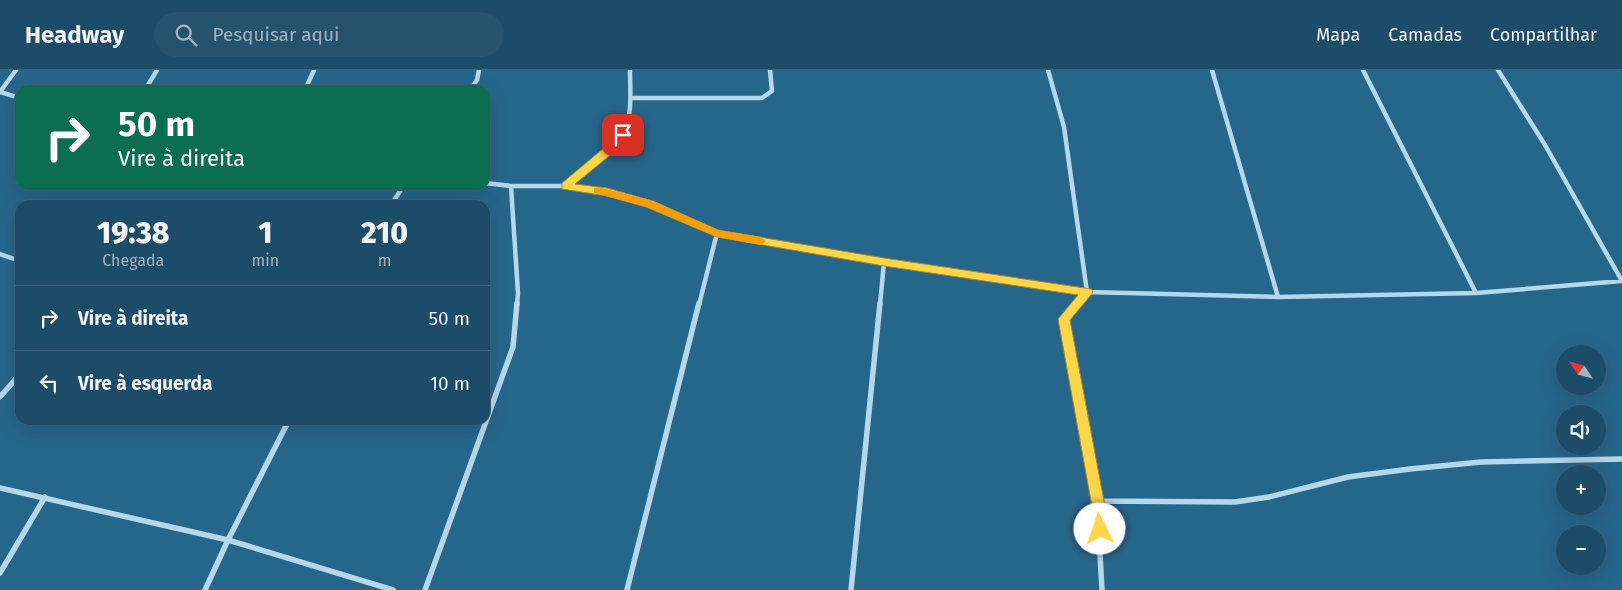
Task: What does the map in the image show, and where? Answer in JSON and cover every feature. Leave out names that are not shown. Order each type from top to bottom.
[{"type":"street","points":[[15,96],[0,92],[16,70]]},
{"type":"street","points":[[148,85],[157,70]]},
{"type":"street","points":[[307,85],[314,70]]},
{"type":"street","points":[[474,85],[477,80],[479,70]]},
{"type":"street","points":[[566,186],[615,145],[623,135],[631,98],[630,70]]},
{"type":"street","points":[[631,98],[762,98],[772,91],[770,70]]},
{"type":"street","points":[[1048,70],[1064,127],[1087,292],[1064,319],[1097,501],[1102,590]]},
{"type":"street","points":[[1212,70],[1278,297]]},
{"type":"street","points":[[1363,70],[1476,293]]},
{"type":"street","points":[[490,184],[511,186],[566,186],[607,192],[649,204],[717,233],[884,262],[1087,292],[1278,297],[1476,293],[1622,281],[1545,145],[1498,70]]},
{"type":"street","points":[[490,411],[513,347],[518,293],[511,186]]},
{"type":"street","points":[[627,590],[717,233]]},
{"type":"street","points":[[0,254],[15,259]]},
{"type":"street","points":[[851,590],[884,262]]},
{"type":"street","points":[[0,397],[15,380]]},
{"type":"street","points":[[205,590],[228,540],[286,425]]},
{"type":"street","points":[[425,590],[485,425]]},
{"type":"street","points":[[1097,501],[1235,502],[1270,498],[1308,486],[1348,477],[1410,469],[1481,462],[1622,458]]},
{"type":"street","points":[[0,488],[228,540],[394,590]]},
{"type":"street","points":[[0,572],[45,497]]},
{"type":"slow traffic","points":[[598,191],[649,204],[717,233],[761,241]]},
{"type":"route","points":[[623,135],[615,145],[566,186],[607,192],[649,204],[717,233],[884,262],[1087,292],[1064,319],[1097,501],[1100,529]]}]
